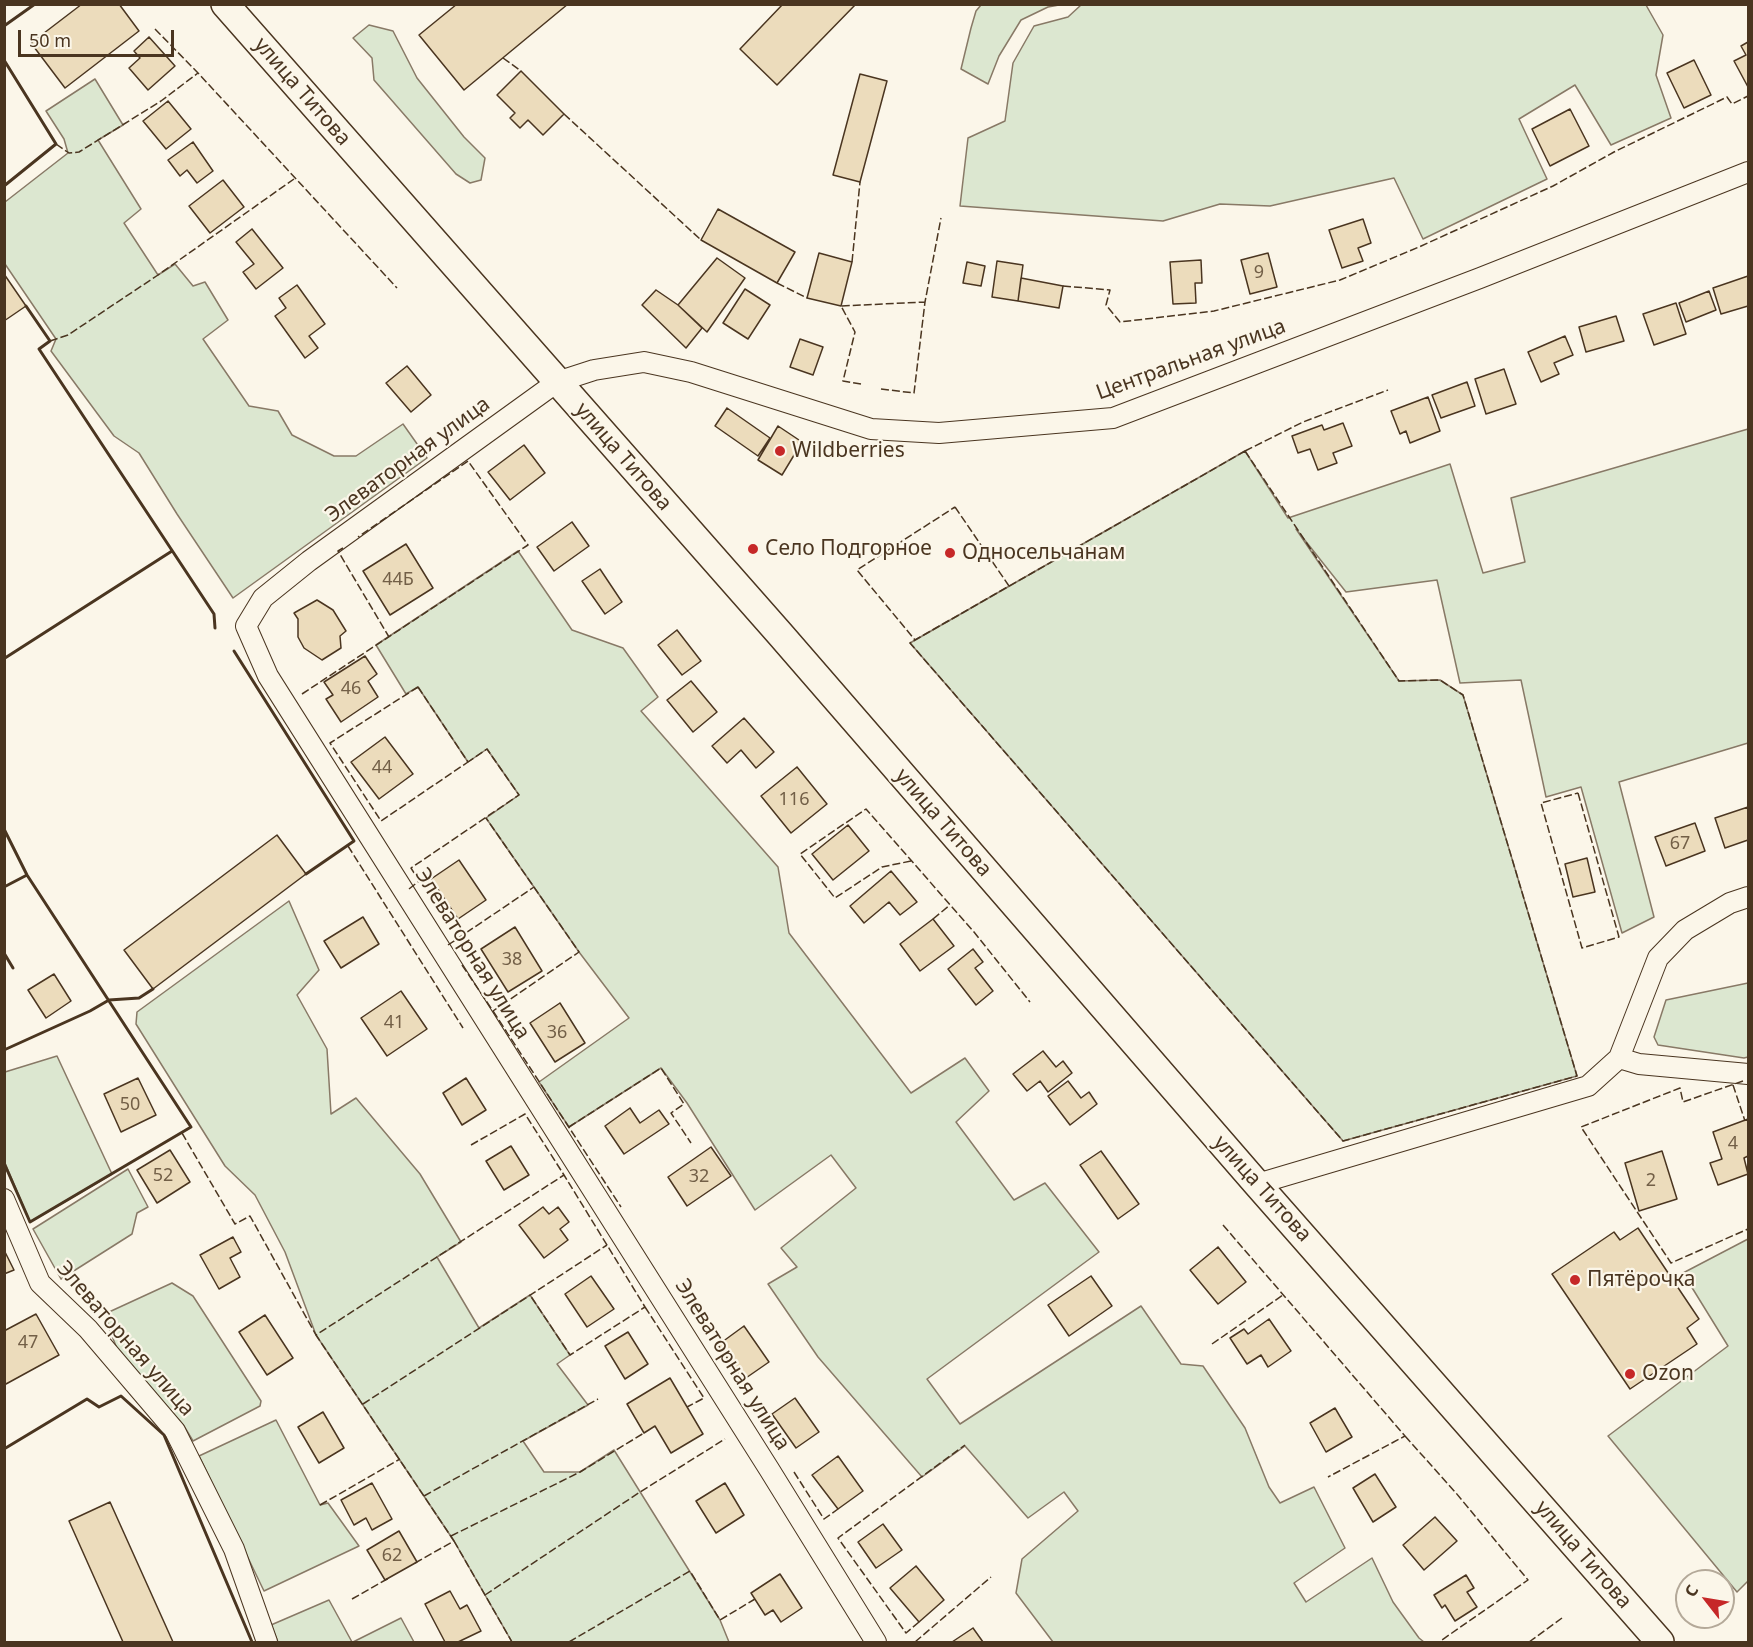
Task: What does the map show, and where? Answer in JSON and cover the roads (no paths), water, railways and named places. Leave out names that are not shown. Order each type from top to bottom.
[{"type":"main road","name":"улица Титова","points":[[225,4],[780,634],[1257,1184],[1660,1642]]},
{"type":"street","name":"Центральная улица","points":[[557,382],[594,370],[644,362],[691,372],[871,429],[939,433],[1113,418],[1480,278],[1749,172]]},
{"type":"street","name":"Элеваторная улица","points":[[557,382],[309,561],[263,598],[246,626],[268,676],[876,1642]]},
{"type":"street","points":[[1257,1184],[1588,1086],[1619,1058],[1658,958],[1685,930],[1730,903],[1749,897]]},
{"type":"street","points":[[1619,1058],[1639,1064],[1749,1074]]},
{"type":"street","name":"Элеваторная улица","points":[[4,1199],[40,1283],[88,1329],[174,1431],[234,1549],[267,1642]]},
{"type":"place","name":"Wildberries","points":[[780,451]]},
{"type":"place","name":"Село Подгорное","points":[[753,549]]},
{"type":"place","name":"Односельчанам","points":[[950,553]]},
{"type":"place","name":"Пятёрочка","points":[[1575,1280]]},
{"type":"place","name":"Ozon","points":[[1630,1374]]}]
